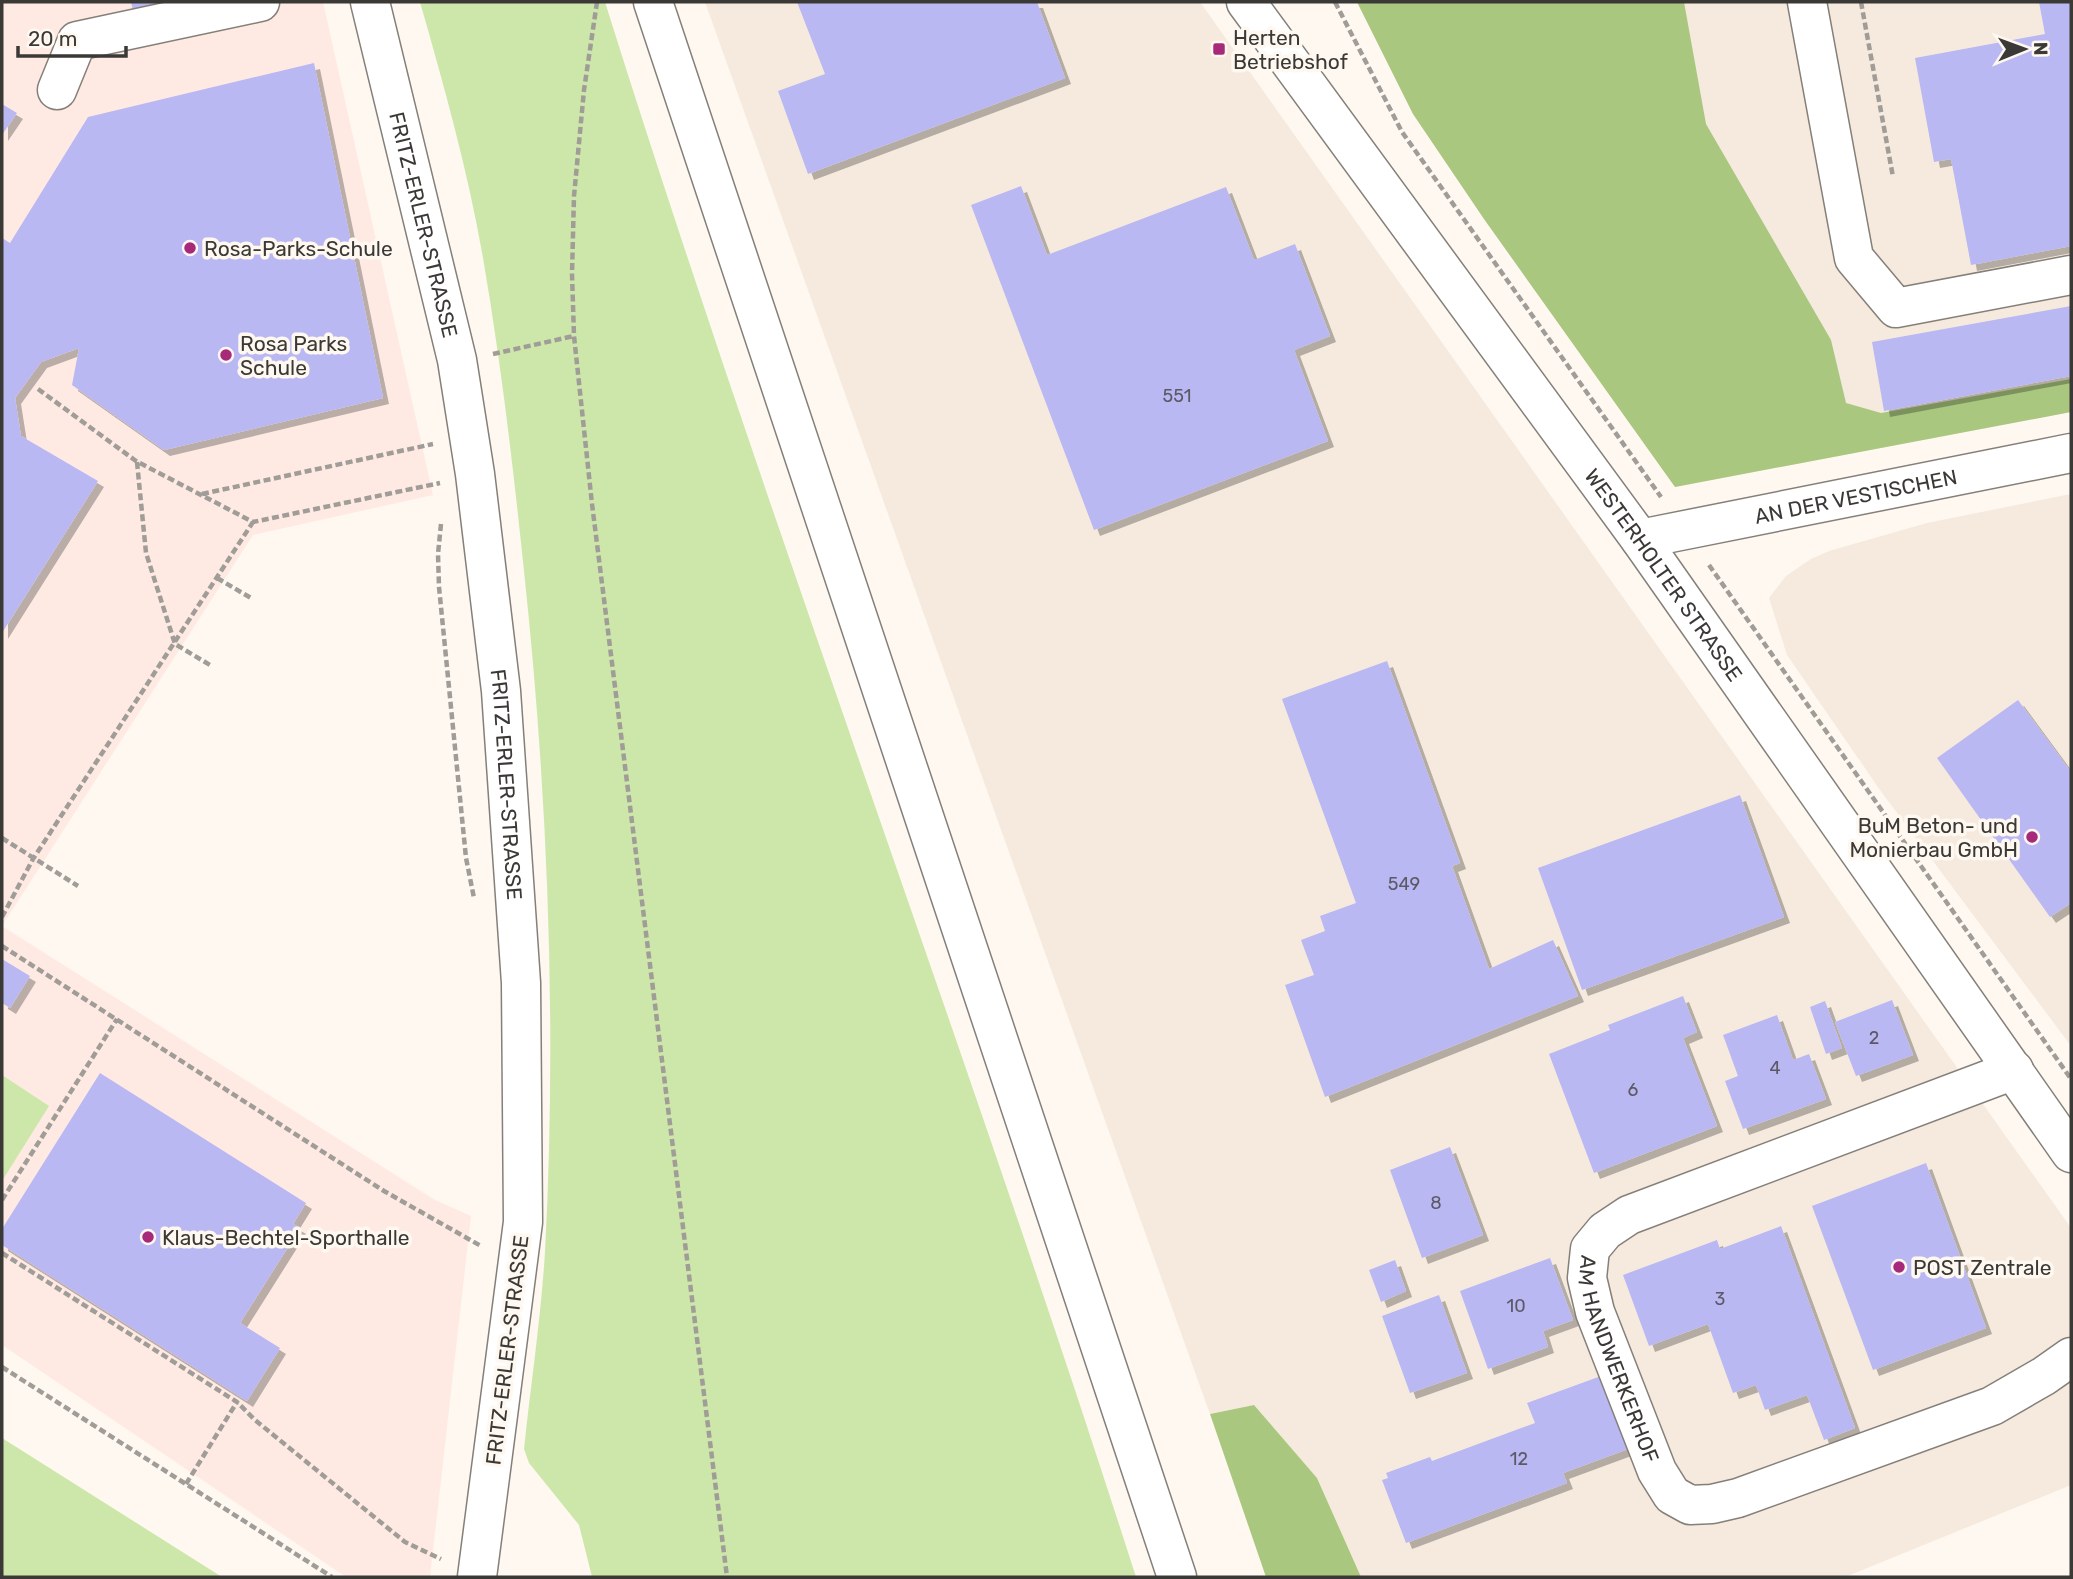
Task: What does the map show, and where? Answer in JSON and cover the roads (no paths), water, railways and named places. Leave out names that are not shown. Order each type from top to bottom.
[{"type":"street","points":[[57,90],[77,41],[260,2]]},
{"type":"street","name":"FRITZ-ERLER-STRASSE","points":[[370,2],[457,360],[473,461],[501,691],[519,956],[523,1222],[477,1577]]},
{"type":"street","points":[[653,2],[1177,1577]]},
{"type":"street","name":"WESTERHOLTER STRASSE","points":[[1246,2],[1640,539],[2071,1153]]},
{"type":"street","points":[[1807,2],[1854,258],[1896,308],[2071,275]]},
{"type":"street","name":"AN DER VESTISCHEN","points":[[1640,539],[2069,461]]},
{"type":"street","name":"AM HANDWERKERHOF","points":[[2014,1070],[1629,1215],[1605,1231],[1590,1249],[1587,1278],[1595,1312],[1657,1471],[1672,1495],[1690,1505],[1712,1504],[1738,1497],[1992,1406],[2045,1376],[2071,1357]]},
{"type":"place","name":"Herten Betriebshof","points":[[1219,49]]},
{"type":"place","name":"Rosa-Parks-Schule","points":[[190,248]]},
{"type":"place","name":"Rosa Parks Schule","points":[[226,355]]},
{"type":"place","name":"BuM Beton- und Monierbau GmbH","points":[[2032,837]]},
{"type":"place","name":"Klaus-Bechtel-Sporthalle","points":[[148,1237]]},
{"type":"place","name":"POST Zentrale","points":[[1899,1267]]}]
